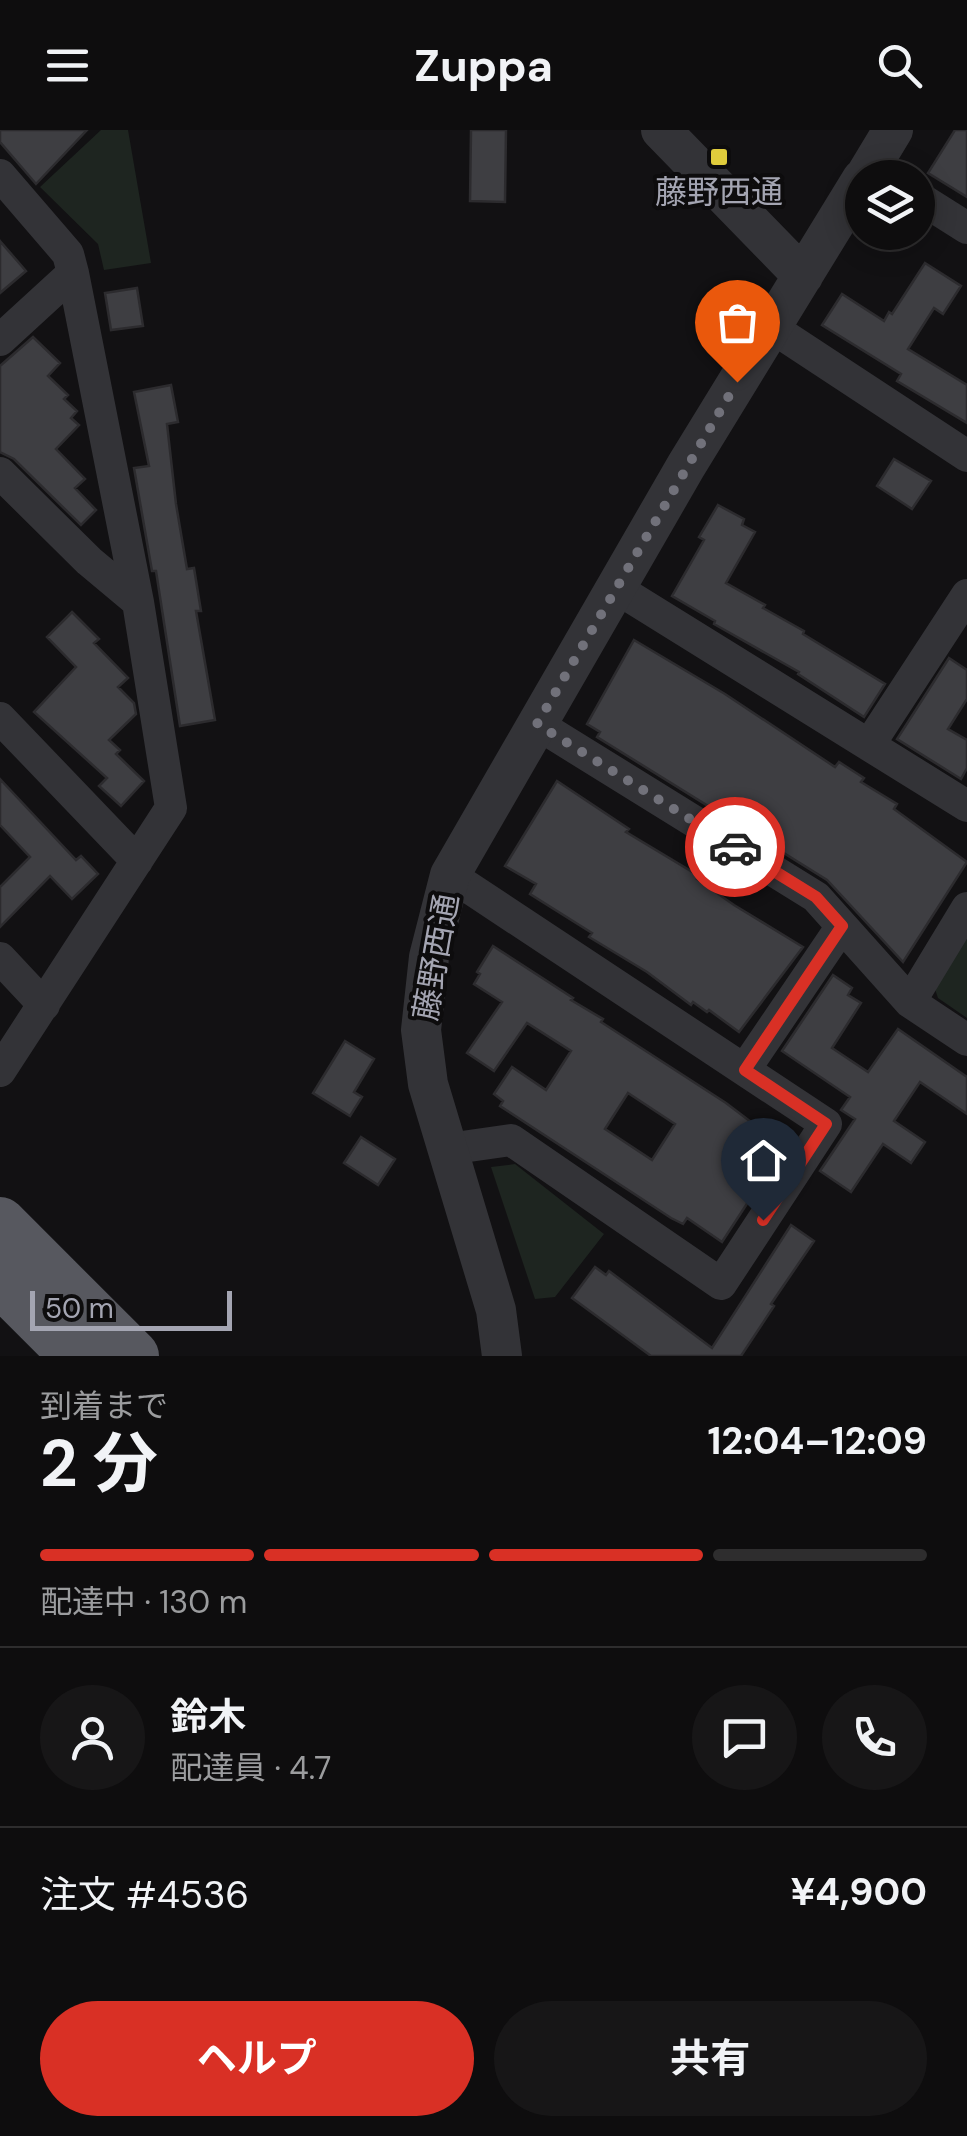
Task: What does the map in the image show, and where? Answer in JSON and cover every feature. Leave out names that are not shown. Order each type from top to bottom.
[{"type":"highway","points":[[0,1223],[133,1356]]},
{"type":"highway","points":[[0,1280],[76,1356]]},
{"type":"street","points":[[660,130],[802,276]]},
{"type":"street","name":"藤野西通","points":[[878,160],[893,130]]},
{"type":"street","points":[[0,175],[68,254],[74,273],[138,602],[171,808],[0,1071]]},
{"type":"street","points":[[935,208],[967,228]]},
{"type":"street","name":"藤野西通","points":[[502,1356],[496,1310],[428,1084],[422,1030],[430,957],[450,875],[771,327],[845,213]]},
{"type":"street","points":[[0,340],[74,273]]},
{"type":"street","points":[[771,327],[967,456]]},
{"type":"street","points":[[0,472],[89,561],[138,602]]},
{"type":"street","points":[[616,588],[967,806]]},
{"type":"street","points":[[869,745],[963,610]]},
{"type":"street","points":[[0,718],[137,860]]},
{"type":"street","points":[[537,724],[816,897],[910,1002],[967,1040]]},
{"type":"street","points":[[448,1149],[511,1140],[721,1284],[826,1124],[450,875]]},
{"type":"street","points":[[910,1002],[967,908]]},
{"type":"street","points":[[745,1070],[842,926]]},
{"type":"street","points":[[0,958],[44,1004]]},
{"type":"shaded area","points":[[101,130],[128,130],[151,263],[104,270],[98,244],[40,187]]},
{"type":"shaded area","points":[[967,935],[967,1018],[938,998],[934,986]]},
{"type":"shaded area","points":[[515,1164],[604,1234],[555,1297],[535,1299],[491,1167]]},
{"type":"building","points":[[0,130],[87,130],[36,184],[0,142]]},
{"type":"building","points":[[471,130],[506,130],[505,202],[470,201]]},
{"type":"building","points":[[955,130],[967,130],[967,197],[935,177],[935,162]]},
{"type":"building","points":[[0,241],[26,271],[0,293]]},
{"type":"building","points":[[925,263],[961,286],[943,314],[934,308],[908,349],[967,385],[967,423],[897,381],[901,374],[822,325],[842,294],[884,321]]},
{"type":"building","points":[[137,288],[143,326],[111,330],[105,293]]},
{"type":"building","points":[[33,337],[60,363],[48,376],[68,395],[64,399],[77,411],[71,418],[79,425],[56,449],[85,479],[75,488],[96,510],[81,525],[14,459],[0,452],[0,366]]},
{"type":"building","points":[[171,385],[178,422],[167,424],[176,504],[187,569],[194,568],[201,611],[196,611],[215,720],[180,726],[156,571],[152,571],[134,468],[149,466],[134,392]]},
{"type":"building","points":[[894,459],[931,481],[912,509],[877,486]]},
{"type":"building","points":[[718,505],[744,519],[742,525],[755,532],[726,583],[885,684],[864,717],[799,672],[672,596],[704,540],[699,537]]},
{"type":"building","points":[[72,612],[99,639],[94,643],[128,678],[118,687],[134,703],[136,714],[109,740],[120,750],[116,754],[144,781],[121,806],[99,786],[107,778],[34,712],[76,667],[47,637]]},
{"type":"building","points":[[634,640],[835,767],[839,762],[864,778],[861,782],[897,804],[894,809],[967,862],[903,962],[827,880],[597,737],[600,732],[587,724]]},
{"type":"building","points":[[949,658],[967,670],[967,699],[948,729],[967,740],[967,768],[961,779],[897,739]]},
{"type":"building","points":[[0,779],[76,860],[81,856],[98,874],[72,899],[50,876],[0,927],[0,887],[30,857],[0,825]]},
{"type":"building","points":[[557,781],[629,829],[626,832],[699,876],[697,879],[734,905],[803,947],[739,1032],[589,937],[592,933],[530,894],[536,884],[505,866]]},
{"type":"building","points":[[493,946],[726,1103],[784,1147],[722,1242],[687,1218],[683,1224],[671,1218],[500,1106],[503,1101],[494,1094],[512,1067],[546,1090],[571,1051],[527,1023],[494,1071],[467,1053],[502,1002],[474,984],[480,974],[477,972]],"holes":[[[628,1093],[675,1124],[652,1160],[605,1129]]]},
{"type":"building","points":[[833,975],[852,988],[848,995],[861,1003],[832,1048],[868,1072],[898,1029],[967,1077],[967,1114],[920,1082],[894,1121],[925,1142],[911,1163],[883,1144],[851,1192],[820,1171],[855,1119],[841,1110],[850,1097],[782,1051]]},
{"type":"building","points":[[345,1041],[374,1059],[354,1092],[362,1097],[350,1116],[313,1093]]},
{"type":"building","points":[[361,1137],[395,1159],[378,1185],[344,1163]]},
{"type":"building","points":[[791,1225],[814,1241],[741,1356],[651,1356],[572,1298],[595,1267],[606,1275],[609,1271],[712,1348]]},
{"type":"way so far","points":[[735,847],[537,724],[737,382]]},
{"type":"place","name":"藤野西通","points":[[719,157]]},
{"type":"route","points":[[735,847],[816,897],[842,926],[745,1070],[826,1124],[763,1220]]}]
